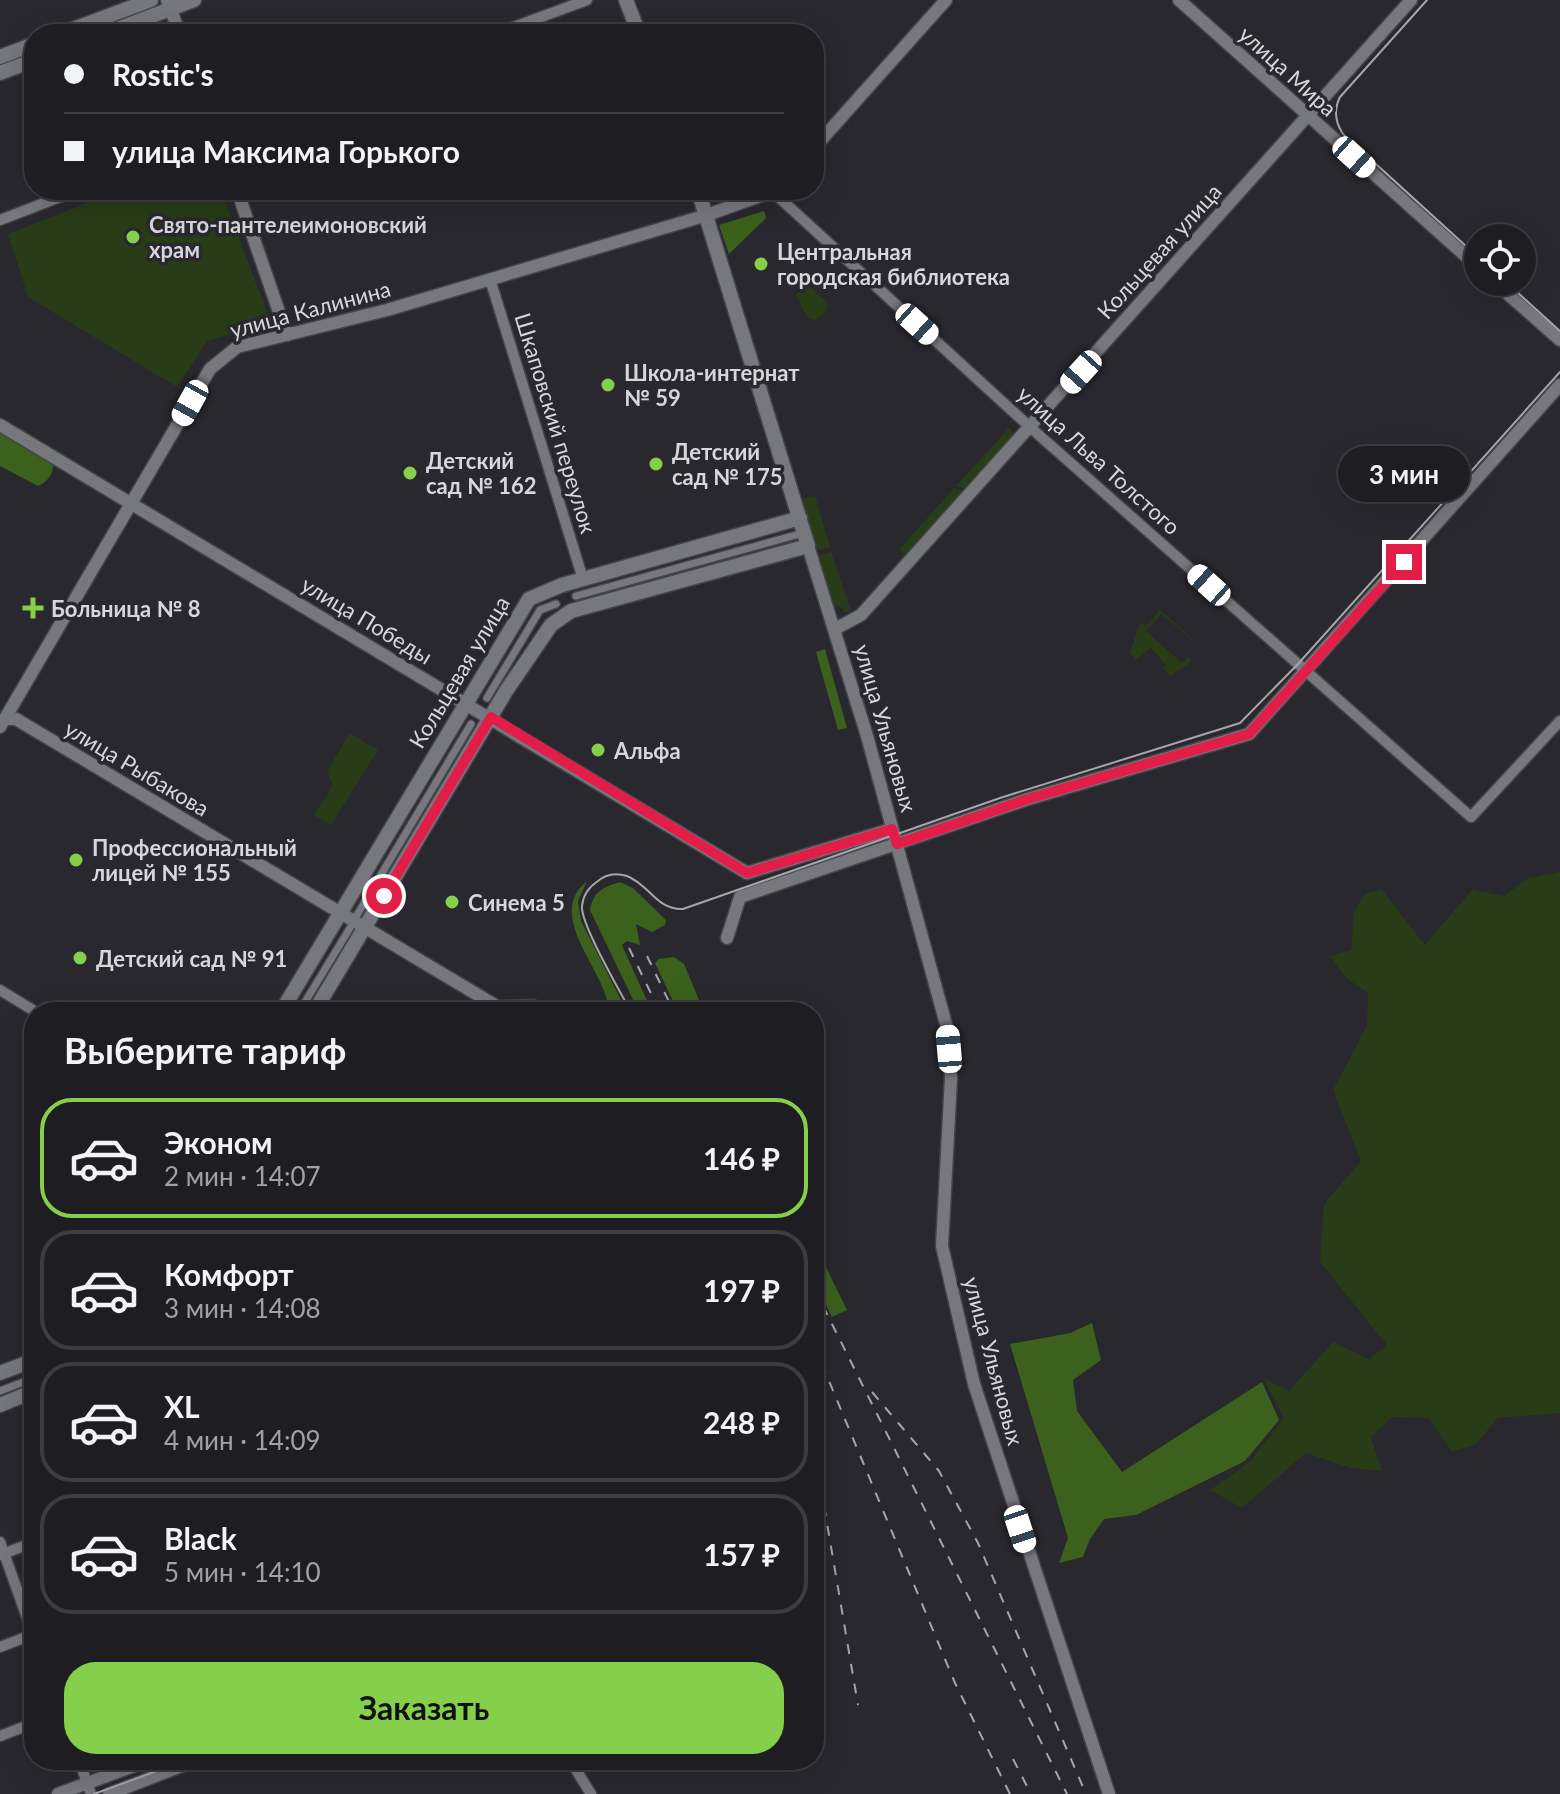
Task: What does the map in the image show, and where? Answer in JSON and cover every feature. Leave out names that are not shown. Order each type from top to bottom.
[{"type":"main road","points":[[87,24],[151,0]]},
{"type":"main road","points":[[126,24],[169,4],[194,0]]},
{"type":"main road","points":[[626,0],[635,24]]},
{"type":"main road","points":[[0,57],[24,48]]},
{"type":"main road","points":[[0,73],[24,64]]},
{"type":"main road","name":"улица Ульяновых","points":[[702,200],[808,546]]},
{"type":"main road","name":"Кольцевая улица","points":[[287,1002],[529,599],[562,585],[800,518]]},
{"type":"main road","points":[[319,1002],[358,923],[551,625],[571,611],[808,546]]},
{"type":"main road","points":[[562,585],[571,611]]},
{"type":"main road","points":[[0,1373],[24,1364]]},
{"type":"main road","points":[[0,1405],[24,1395]]},
{"type":"street","points":[[522,24],[587,0]]},
{"type":"street","points":[[824,137],[946,0]]},
{"type":"street","name":"улица Мира","points":[[1179,0],[1464,254]]},
{"type":"street","name":"Кольцевая улица","points":[[835,629],[861,615],[1411,0]]},
{"type":"street","points":[[169,4],[176,24]]},
{"type":"street","points":[[0,220],[52,200]]},
{"type":"street","points":[[240,200],[287,335]]},
{"type":"street","name":"улица Калинина","points":[[2,720],[134,502],[210,369],[237,347],[490,279],[752,200]]},
{"type":"street","name":"улица Льва Толстого","points":[[785,200],[1031,428],[1471,817],[1560,721]]},
{"type":"street","name":"Шкаповский переулок","points":[[490,279],[583,579]]},
{"type":"street","points":[[1510,296],[1560,340]]},
{"type":"street","points":[[727,938],[740,897],[1028,799],[1249,734],[1560,385]]},
{"type":"street","name":"улица Победы","points":[[0,425],[134,502],[747,873],[892,829]]},
{"type":"street","points":[[576,596],[796,535]]},
{"type":"street","name":"улица Ульяновых","points":[[808,546],[835,629],[947,1028],[951,1078],[942,1246],[974,1384],[1109,1794]]},
{"type":"street","points":[[487,698],[540,610],[556,604]]},
{"type":"street","name":"улица Рыбакова","points":[[2,720],[16,719],[490,1002]]},
{"type":"street","points":[[306,1002],[358,923],[471,724]]},
{"type":"street","points":[[0,990],[24,1005]]},
{"type":"street","points":[[0,1391],[24,1382]]},
{"type":"street","points":[[24,1544],[1,1550],[24,1609]]},
{"type":"street","points":[[0,1647],[24,1639]]},
{"type":"street","points":[[0,1736],[24,1727]]},
{"type":"street","points":[[82,1770],[89,1789]]},
{"type":"street","points":[[58,1794],[89,1789],[129,1770]]},
{"type":"street","points":[[109,1794],[171,1770]]},
{"type":"street","points":[[576,1770],[591,1794]]},
{"type":"green space","points":[[95,200],[225,200],[271,323],[207,341],[177,387],[28,297],[8,234]]},
{"type":"green space","points":[[764,211],[766,218],[729,254],[719,225]]},
{"type":"green space","points":[[807,284],[828,303],[826,312],[815,320],[807,317],[796,295]]},
{"type":"green space","points":[[0,428],[53,461],[52,473],[45,482],[38,486],[0,466]]},
{"type":"green space","points":[[1009,428],[1015,434],[965,489],[956,486]]},
{"type":"green space","points":[[954,488],[964,491],[907,556],[899,550]]},
{"type":"green space","points":[[815,496],[830,547],[816,551],[800,500]]},
{"type":"green space","points":[[831,552],[851,610],[846,612],[833,603],[818,556]]},
{"type":"green space","points":[[1158,608],[1205,650],[1161,614],[1146,631],[1182,663],[1188,657],[1192,661],[1206,652],[1170,676],[1163,668],[1166,665],[1151,648],[1136,660],[1130,653],[1140,622],[1146,626],[1158,613]]},
{"type":"green space","points":[[825,649],[847,728],[838,730],[816,652]]},
{"type":"green space","points":[[350,733],[378,750],[331,825],[314,815],[333,785],[327,771]]},
{"type":"green space","points":[[1560,872],[1560,1413],[1498,1418],[1475,1445],[1451,1451],[1429,1418],[1392,1417],[1371,1437],[1382,1471],[1351,1468],[1306,1453],[1242,1508],[1210,1490],[1250,1462],[1284,1418],[1263,1378],[1289,1391],[1333,1342],[1369,1359],[1387,1345],[1320,1262],[1324,1204],[1361,1161],[1333,1090],[1367,1026],[1368,993],[1346,978],[1330,956],[1351,950],[1354,912],[1366,893],[1382,890],[1425,945],[1472,890],[1504,896],[1528,878]]},
{"type":"green space","points":[[587,881],[578,901],[581,921],[622,1002],[607,1002],[581,945],[572,911],[575,895]]},
{"type":"green space","points":[[620,882],[633,888],[666,920],[665,925],[652,932],[636,924],[640,945],[627,941],[622,945],[648,1002],[634,1002],[590,910],[600,891]]},
{"type":"green space","points":[[674,957],[684,964],[700,1002],[673,1002],[655,963],[659,959]]},
{"type":"green space","points":[[824,1263],[847,1310],[832,1317],[824,1301]]},
{"type":"green space","points":[[1092,1323],[1101,1360],[1073,1380],[1077,1411],[1122,1472],[1262,1382],[1279,1420],[1245,1461],[1136,1515],[1104,1519],[1090,1539],[1083,1557],[1059,1563],[1068,1538],[1010,1344],[1070,1333]]},
{"type":"tram line","points":[[1427,0],[1340,97],[1336,116],[1343,134],[1464,244]]},
{"type":"tram line","points":[[1521,296],[1560,331]]},
{"type":"tram line","points":[[626,1002],[583,915],[585,895],[601,879],[612,875],[627,876],[666,906],[683,909],[1000,798],[1240,723],[1298,664],[1560,372]]},
{"type":"tram line","points":[[94,1794],[160,1770]]},
{"type":"railway","points":[[629,948],[655,1002]]},
{"type":"railway","points":[[647,956],[669,1002]]},
{"type":"railway","points":[[824,1308],[1067,1794]]},
{"type":"railway","points":[[824,1369],[955,1683],[1010,1794]]},
{"type":"railway","points":[[872,1392],[939,1471],[978,1543],[1086,1794]]},
{"type":"railway","points":[[824,1506],[858,1705]]},
{"type":"railway","points":[[1013,1759],[1031,1794]]},
{"type":"place","name":"Свято-пантелеимоновский храм","points":[[133,237]]},
{"type":"place","name":"Центральная городская библиотека","points":[[761,264]]},
{"type":"place","name":"Школа-интернат № 59","points":[[608,385]]},
{"type":"place","name":"Детский сад № 175","points":[[656,464]]},
{"type":"place","name":"Детский сад № 162","points":[[410,473]]},
{"type":"place","name":"Больница № 8","points":[[33,608]]},
{"type":"place","name":"Альфа","points":[[598,750]]},
{"type":"place","name":"Профессиональный лицей № 155","points":[[76,860]]},
{"type":"place","name":"Синема 5","points":[[452,902]]},
{"type":"place","name":"Детский сад № 91","points":[[80,958]]},
{"type":"route","points":[[384,896],[491,717],[747,873],[892,829],[897,844],[1028,799],[1249,734],[1404,562]]}]
